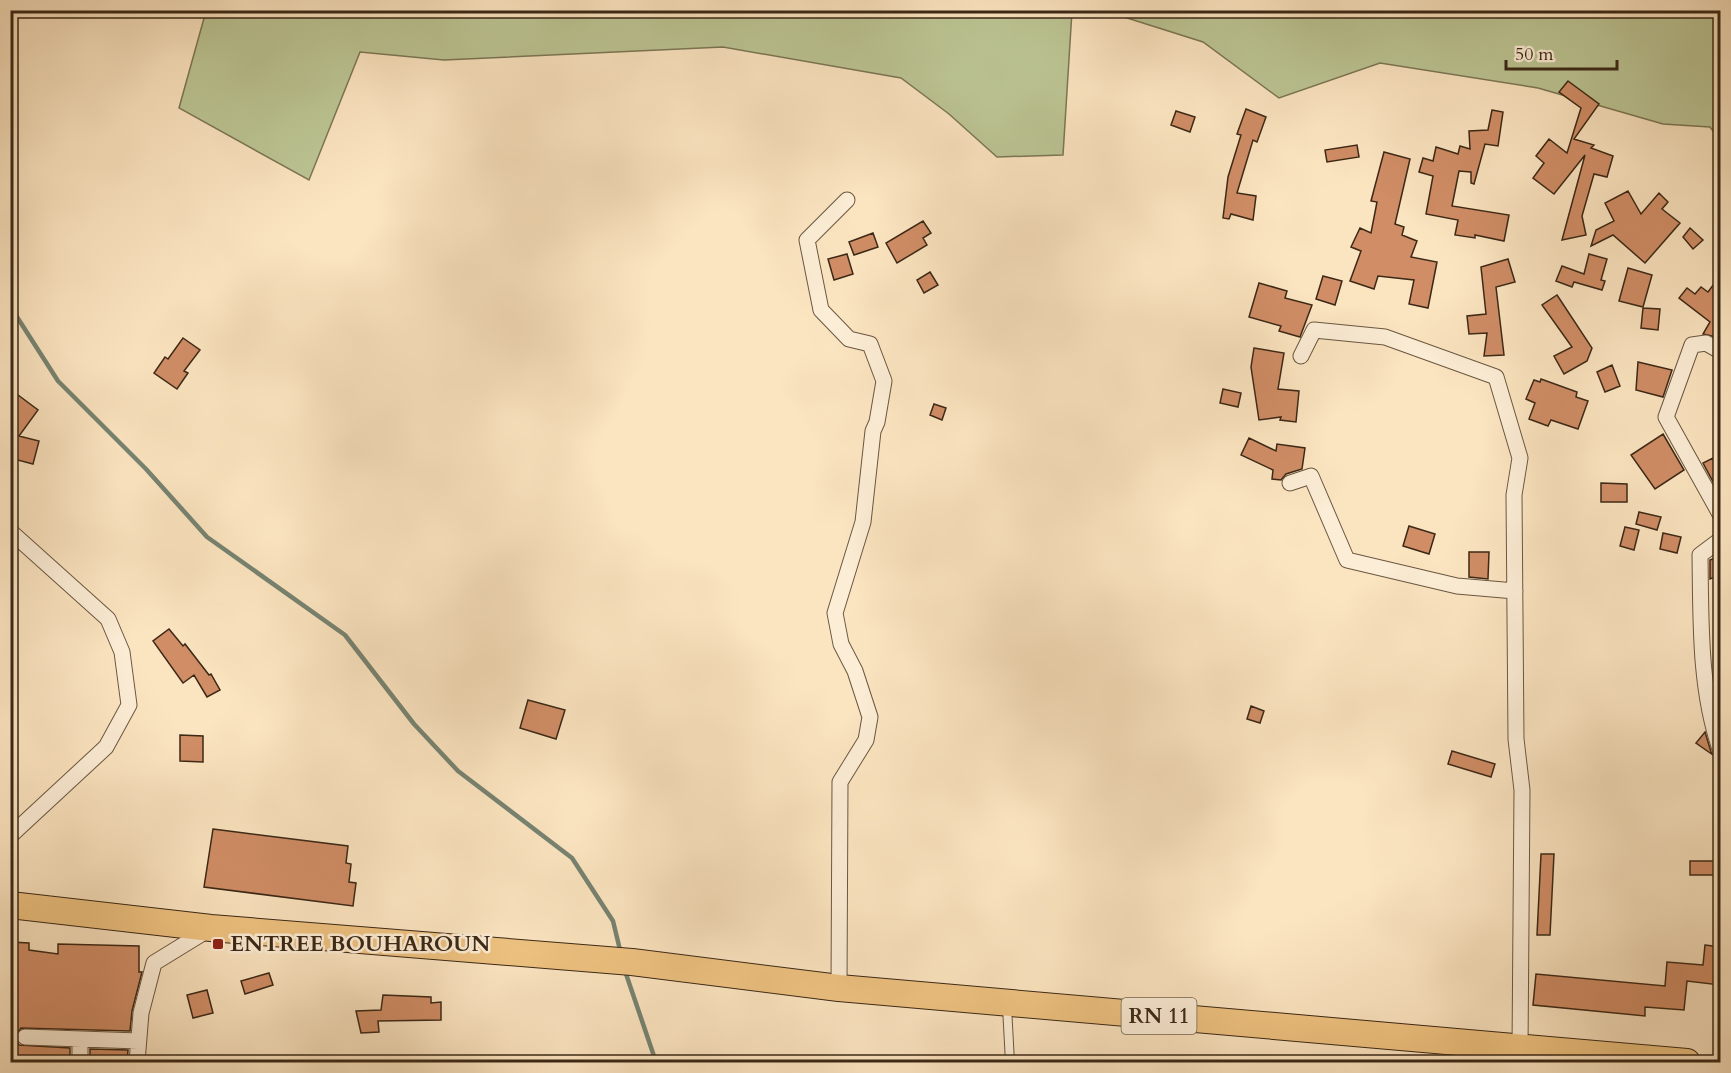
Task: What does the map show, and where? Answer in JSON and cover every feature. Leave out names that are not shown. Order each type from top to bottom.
[{"type":"main road","name":"RN 11","points":[[10,905],[211,928],[632,962],[839,988],[1687,1062]]},
{"type":"street","points":[[839,988],[840,782],[866,740],[870,717],[855,671],[841,644],[835,614],[862,522],[873,431],[885,381],[870,344],[849,339],[821,310],[807,240],[847,201]]},
{"type":"street","points":[[1300,356],[1314,330],[1385,337],[1496,377],[1520,458],[1514,495],[1516,739],[1522,790],[1520,1049]]},
{"type":"street","points":[[1720,351],[1707,343],[1692,345],[1666,417],[1720,514]]},
{"type":"street","points":[[1290,483],[1311,476],[1347,560],[1456,586],[1515,591]]},
{"type":"street","points":[[10,531],[108,619],[122,652],[129,705],[106,747],[10,836]]},
{"type":"street","points":[[1720,540],[1700,555],[1701,619],[1709,718],[1720,749]]},
{"type":"street","points":[[137,1062],[141,1013],[154,963],[211,928]]},
{"type":"street","points":[[26,1037],[138,1041]]},
{"type":"street","points":[[80,1039],[80,1062]]},
{"type":"lane","points":[[1007,1003],[1010,1062]]},
{"type":"green space","points":[[206,11],[1072,11],[1063,155],[997,157],[949,114],[901,78],[723,47],[444,60],[360,52],[309,180],[179,108]]},
{"type":"green space","points":[[1105,11],[1720,11],[1720,140],[1710,127],[1663,124],[1538,88],[1380,63],[1279,98],[1203,42]]},
{"type":"building","points":[[1568,81],[1599,104],[1574,139],[1594,145],[1591,148],[1613,156],[1607,177],[1594,174],[1582,216],[1586,235],[1562,240],[1585,155],[1554,194],[1533,178],[1544,163],[1536,156],[1549,139],[1567,153],[1581,108],[1559,92]]},
{"type":"building","points":[[1246,109],[1266,117],[1257,142],[1253,140],[1237,193],[1256,196],[1253,220],[1231,214],[1229,219],[1223,218],[1228,177],[1241,135],[1237,134]]},
{"type":"building","points":[[1492,110],[1503,112],[1498,146],[1485,144],[1474,184],[1471,183],[1471,172],[1459,171],[1452,206],[1509,215],[1504,241],[1475,235],[1475,238],[1455,235],[1458,220],[1426,214],[1433,176],[1419,172],[1423,158],[1433,161],[1436,147],[1458,154],[1460,146],[1470,149],[1469,131],[1488,130]]},
{"type":"building","points":[[1176,111],[1195,117],[1190,132],[1171,125]]},
{"type":"building","points":[[1357,145],[1359,157],[1327,162],[1325,150]]},
{"type":"building","points":[[1384,152],[1410,159],[1395,224],[1404,227],[1402,235],[1417,241],[1411,257],[1437,262],[1428,308],[1409,304],[1414,280],[1378,276],[1374,289],[1350,281],[1361,251],[1351,247],[1360,228],[1371,233],[1377,202],[1371,201]]},
{"type":"building","points":[[1628,191],[1641,214],[1659,193],[1668,202],[1662,209],[1680,223],[1645,263],[1613,235],[1591,246],[1596,230],[1614,221],[1605,203]]},
{"type":"building","points":[[923,221],[931,233],[923,238],[927,245],[897,263],[886,243]]},
{"type":"building","points":[[1690,228],[1703,240],[1693,249],[1683,237]]},
{"type":"building","points":[[873,233],[878,247],[854,255],[849,242]]},
{"type":"building","points":[[847,254],[853,274],[834,280],[828,259]]},
{"type":"building","points":[[1589,254],[1607,259],[1601,280],[1605,281],[1602,290],[1574,282],[1572,287],[1556,281],[1562,266],[1584,274]]},
{"type":"building","points":[[1508,259],[1515,282],[1496,287],[1504,355],[1484,356],[1487,333],[1469,334],[1467,316],[1486,314],[1481,267]]},
{"type":"building","points":[[1628,268],[1652,275],[1643,307],[1619,301]]},
{"type":"building","points":[[930,272],[938,285],[924,293],[917,280]]},
{"type":"building","points":[[1323,276],[1342,281],[1335,305],[1316,299]]},
{"type":"building","points":[[1720,276],[1720,330],[1716,337],[1703,334],[1710,322],[1679,298],[1687,288],[1695,294],[1701,287],[1708,292]]},
{"type":"building","points":[[1259,283],[1287,291],[1285,298],[1312,305],[1300,337],[1279,331],[1281,326],[1249,317]]},
{"type":"building","points":[[1557,295],[1592,348],[1587,361],[1564,374],[1554,356],[1572,347],[1542,305]]},
{"type":"building","points":[[1643,308],[1660,309],[1658,330],[1641,328]]},
{"type":"building","points":[[183,338],[200,350],[184,371],[188,373],[177,389],[154,373],[165,357],[168,359]]},
{"type":"building","points":[[1254,348],[1284,353],[1278,389],[1299,391],[1296,422],[1280,420],[1281,417],[1259,420],[1251,367]]},
{"type":"building","points":[[1638,362],[1672,370],[1663,397],[1636,390]]},
{"type":"building","points":[[1612,365],[1620,386],[1605,392],[1597,372]]},
{"type":"building","points":[[1541,379],[1577,392],[1576,397],[1588,401],[1578,429],[1551,420],[1548,426],[1529,419],[1535,403],[1526,399],[1534,380],[1540,382]]},
{"type":"building","points":[[10,389],[38,410],[19,436],[39,441],[33,464],[10,458],[10,441],[16,421],[10,417]]},
{"type":"building","points":[[1223,389],[1241,393],[1238,407],[1220,403]]},
{"type":"building","points":[[934,404],[946,408],[942,420],[930,415]]},
{"type":"building","points":[[1663,434],[1684,470],[1655,489],[1631,455]]},
{"type":"building","points":[[1249,438],[1276,451],[1277,444],[1305,448],[1302,469],[1286,474],[1281,480],[1272,479],[1273,470],[1241,455]]},
{"type":"building","points":[[1713,458],[1720,473],[1720,488],[1717,489],[1703,463]]},
{"type":"building","points":[[1601,483],[1627,484],[1627,502],[1601,502]]},
{"type":"building","points":[[1639,512],[1661,517],[1657,530],[1636,524]]},
{"type":"building","points":[[1409,526],[1435,534],[1429,554],[1403,546]]},
{"type":"building","points":[[1625,527],[1639,530],[1634,550],[1620,546]]},
{"type":"building","points":[[1663,533],[1681,537],[1677,553],[1660,549]]},
{"type":"building","points":[[1469,552],[1489,552],[1488,579],[1469,577]]},
{"type":"building","points":[[1720,556],[1720,575],[1710,579],[1710,560]]},
{"type":"building","points":[[169,629],[183,646],[185,644],[209,675],[211,674],[220,690],[207,697],[194,675],[183,683],[153,641]]},
{"type":"building","points":[[528,700],[565,710],[556,739],[520,728]]},
{"type":"building","points":[[1251,706],[1264,711],[1260,723],[1247,719]]},
{"type":"building","points":[[1705,732],[1711,752],[1713,755],[1696,743]]},
{"type":"building","points":[[180,735],[203,736],[203,762],[180,761]]},
{"type":"building","points":[[1452,751],[1495,764],[1491,777],[1448,764]]},
{"type":"building","points":[[213,829],[348,846],[346,863],[351,864],[349,882],[356,883],[353,906],[204,887]]},
{"type":"building","points":[[1541,854],[1554,854],[1550,935],[1537,935]]},
{"type":"building","points":[[1690,861],[1720,861],[1720,875],[1690,875]]},
{"type":"building","points":[[10,942],[29,943],[29,950],[58,954],[58,944],[139,946],[139,972],[142,972],[132,1011],[130,1031],[21,1028],[15,1036],[19,1045],[70,1048],[70,1062],[10,1061]]},
{"type":"building","points":[[1705,945],[1720,947],[1720,985],[1687,981],[1684,1010],[1645,1007],[1645,1016],[1533,1005],[1536,974],[1665,986],[1667,962],[1703,965]]},
{"type":"building","points":[[269,973],[273,985],[245,994],[241,981]]},
{"type":"building","points":[[207,990],[213,1013],[193,1018],[187,995]]},
{"type":"building","points":[[383,995],[431,997],[431,1003],[441,1002],[441,1020],[378,1021],[379,1032],[361,1033],[356,1011],[381,1010]]},
{"type":"building","points":[[90,1049],[128,1050],[127,1062],[90,1062]]},
{"type":"waterway","points":[[10,306],[58,381],[146,469],[207,537],[345,635],[414,724],[458,771],[572,858],[613,921],[621,954]]},
{"type":"waterway","points":[[624,968],[656,1062]]},
{"type":"place","name":"ENTREE BOUHAROUN","points":[[218,944]]}]
